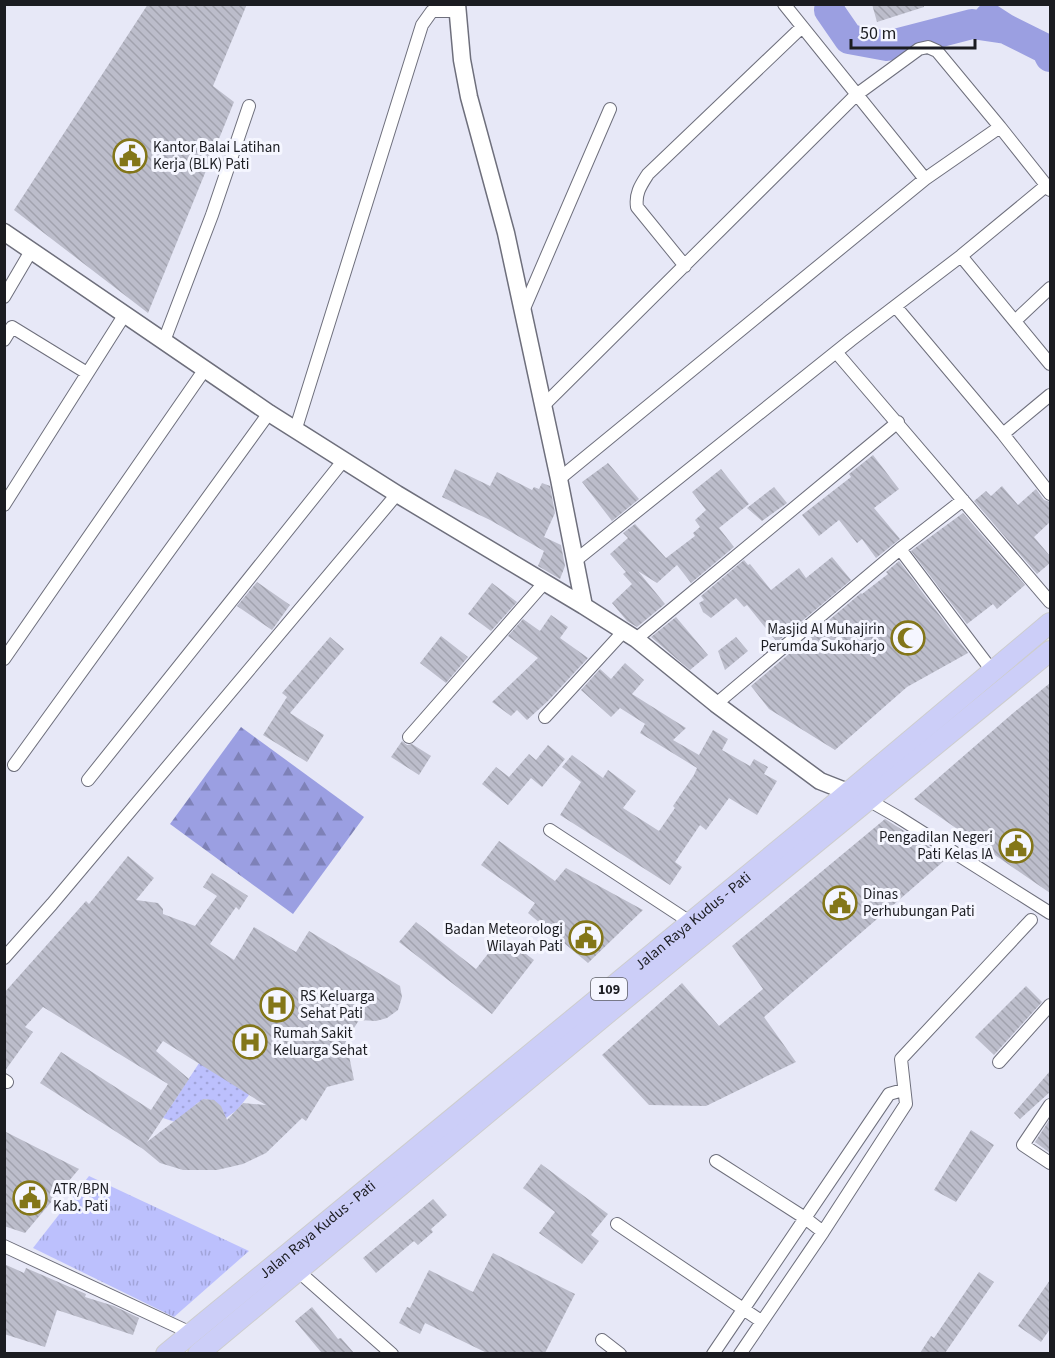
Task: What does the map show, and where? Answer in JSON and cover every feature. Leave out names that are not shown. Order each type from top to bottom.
[{"type":"main road","name":"Jalan Raya Kudus - Pati","points":[[166,1353],[1050,623]]},
{"type":"main road","name":"Jalan Raya Kudus - Pati","points":[[198,1353],[604,1016],[870,801],[1050,651]]},
{"type":"street","points":[[784,4],[925,179]]},
{"type":"street","points":[[296,428],[422,25],[432,11],[457,8],[462,60],[469,97],[506,233],[584,606]]},
{"type":"street","points":[[685,266],[637,207],[636,198],[639,189],[648,174],[802,27]]},
{"type":"street","points":[[543,406],[856,95],[919,49],[928,47],[937,51],[1049,188],[836,352],[576,560]]},
{"type":"street","points":[[164,341],[212,215],[249,106]]},
{"type":"street","points":[[523,311],[610,109]]},
{"type":"street","points":[[559,479],[925,179],[1000,128]]},
{"type":"street","points":[[4,232],[343,461],[630,635],[716,704],[820,781],[870,801],[898,816],[1050,913]]},
{"type":"street","points":[[4,297],[31,250]]},
{"type":"street","points":[[961,256],[1050,364]]},
{"type":"street","points":[[1015,321],[1050,288]]},
{"type":"street","points":[[896,307],[1003,434],[1050,494]]},
{"type":"street","points":[[4,505],[124,314]]},
{"type":"street","points":[[4,340],[12,327],[87,373]]},
{"type":"street","points":[[836,352],[1050,602]]},
{"type":"street","points":[[4,659],[205,369]]},
{"type":"street","points":[[1003,434],[1050,395]]},
{"type":"street","points":[[14,765],[269,413]]},
{"type":"street","points":[[545,717],[630,635],[898,422]]},
{"type":"street","points":[[88,780],[343,461]]},
{"type":"street","points":[[4,958],[397,494]]},
{"type":"street","points":[[716,704],[900,549],[963,500]]},
{"type":"street","points":[[900,549],[993,672]]},
{"type":"street","points":[[409,737],[545,582]]},
{"type":"street","points":[[550,831],[690,922]]},
{"type":"street","points":[[740,1353],[823,1232],[906,1104],[901,1059],[1031,920]]},
{"type":"street","points":[[999,1062],[1050,1005]]},
{"type":"street","points":[[713,1353],[887,1096],[903,1090]]},
{"type":"street","points":[[1050,1105],[1023,1145],[1050,1163]]},
{"type":"street","points":[[716,1161],[823,1232]]},
{"type":"street","points":[[617,1224],[761,1321]]},
{"type":"street","points":[[4,1246],[191,1333]]},
{"type":"street","points":[[298,1271],[392,1353]]},
{"type":"street","points":[[602,1340],[620,1353]]},
{"type":"green space","points":[[241,727],[364,817],[293,914],[170,824]]},
{"type":"green space","points":[[209,1048],[249,1095],[237,1110],[226,1118],[218,1104],[204,1099],[196,1104],[184,1125],[163,1118]]},
{"type":"green space","points":[[89,1176],[249,1251],[174,1317],[33,1248]]},
{"type":"building","name":"Kantor Balai Latihan Kerja (BLK) Pati","points":[[148,4],[247,4],[213,86],[234,102],[148,313],[14,210]]},
{"type":"building","points":[[872,4],[924,4],[924,7],[877,22]]},
{"type":"building","points":[[873,455],[899,489],[874,508],[900,539],[876,558],[862,539],[857,543],[839,520],[819,536],[802,515],[851,477],[849,474]]},
{"type":"building","points":[[608,463],[639,499],[612,521],[582,482]]},
{"type":"building","points":[[455,469],[490,486],[497,472],[532,490],[534,487],[539,489],[542,483],[550,486],[555,513],[544,537],[561,545],[565,566],[560,579],[538,566],[544,551],[490,520],[442,497]]},
{"type":"building","points":[[721,469],[749,504],[719,528],[734,547],[691,583],[677,565],[657,583],[638,571],[665,604],[637,627],[627,621],[612,603],[632,584],[623,574],[626,572],[610,554],[628,538],[623,533],[635,524],[666,558],[695,536],[693,533],[700,527],[695,520],[706,510],[692,492]]},
{"type":"building","points":[[1002,486],[1018,505],[1036,489],[1044,500],[1050,502],[1050,522],[1034,537],[1050,556],[1050,563],[1037,574],[974,501],[986,491],[991,496]]},
{"type":"building","points":[[774,487],[787,503],[762,521],[747,508]]},
{"type":"building","points":[[963,513],[1025,585],[997,609],[993,604],[967,624],[911,551]]},
{"type":"building","points":[[832,557],[851,580],[777,642],[747,605],[744,607],[736,598],[711,618],[703,612],[699,603],[704,600],[701,596],[744,560],[771,590],[799,568],[806,578]]},
{"type":"building","points":[[899,561],[968,653],[907,687],[835,750],[769,709],[751,686],[861,593],[888,574],[886,572]]},
{"type":"building","points":[[257,582],[290,605],[272,630],[237,606]]},
{"type":"building","points":[[492,583],[517,602],[491,631],[468,614]]},
{"type":"building","points":[[551,615],[568,627],[560,638],[588,658],[527,720],[517,710],[511,716],[492,702],[538,658],[508,636],[523,619],[540,631]]},
{"type":"building","points":[[676,617],[708,655],[690,670],[651,637]]},
{"type":"building","points":[[441,636],[468,657],[446,683],[420,663]]},
{"type":"building","points":[[330,637],[344,649],[290,713],[324,735],[307,762],[263,735],[287,697],[282,693]]},
{"type":"building","points":[[736,637],[748,651],[725,670],[718,651]]},
{"type":"building","points":[[625,663],[644,680],[632,694],[686,728],[673,740],[699,755],[713,730],[728,739],[722,750],[750,766],[754,759],[768,767],[764,774],[777,781],[757,815],[729,798],[706,830],[700,825],[675,862],[682,867],[670,885],[560,815],[581,782],[562,767],[572,755],[603,778],[608,770],[636,791],[623,808],[659,831],[675,808],[673,806],[697,768],[640,733],[645,724],[650,727],[620,708],[611,717],[581,690],[600,669],[611,679]]},
{"type":"building","name":"Pengadilan Negeri Pati Kelas IA","points":[[1050,683],[1050,893],[914,799]]},
{"type":"building","points":[[402,741],[407,745],[412,744],[431,756],[419,775],[391,757]]},
{"type":"building","points":[[548,745],[565,759],[542,787],[531,778],[508,805],[482,784],[496,767],[509,777],[529,754],[536,760]]},
{"type":"building","points":[[885,819],[928,846],[945,860],[764,1017],[796,1062],[706,1106],[649,1105],[602,1055],[682,983],[719,1026],[763,989],[732,946]]},
{"type":"building","name":"Badan Meteorologi Wilayah Pati","points":[[499,841],[555,881],[566,868],[643,910],[588,963],[528,913],[535,903],[481,865]]},
{"type":"building","points":[[128,856],[154,878],[136,900],[158,903],[163,909],[163,914],[195,926],[217,896],[203,887],[212,873],[248,896],[239,910],[236,907],[210,944],[234,960],[254,927],[296,952],[309,931],[400,986],[402,997],[398,1010],[387,1018],[376,1021],[359,1020],[346,1041],[354,1080],[327,1087],[306,1121],[302,1118],[266,1153],[243,1164],[217,1170],[183,1170],[160,1163],[143,1149],[40,1083],[61,1052],[151,1110],[168,1084],[43,1007],[25,1027],[33,1032],[4,1072],[4,993],[86,901],[89,904]],"holes":[[[163,1041],[266,1105],[243,1103],[227,1120],[221,1106],[214,1100],[203,1099],[147,1142],[189,1079],[156,1051]]]},
{"type":"building","points":[[416,922],[476,969],[502,936],[534,960],[492,1014],[399,942]]},
{"type":"building","points":[[1026,986],[1042,1002],[994,1055],[975,1037]]},
{"type":"building","points":[[1050,1071],[1050,1092],[1020,1119],[1014,1113]]},
{"type":"building","points":[[1050,1119],[1050,1153],[1035,1142]]},
{"type":"building","points":[[971,1130],[994,1145],[956,1202],[934,1190]]},
{"type":"building","name":"ATR/BPN Kab. Pati","points":[[4,1131],[79,1169],[25,1233],[4,1226]]},
{"type":"building","points":[[541,1164],[608,1214],[591,1235],[599,1241],[582,1264],[539,1233],[555,1212],[523,1188]]},
{"type":"building","points":[[433,1199],[447,1215],[418,1245],[414,1241],[376,1273],[363,1258]]},
{"type":"building","points":[[493,1253],[575,1294],[545,1353],[487,1353],[425,1323],[420,1334],[399,1323],[407,1307],[410,1308],[429,1270],[473,1292]]},
{"type":"building","points":[[4,1264],[24,1273],[26,1268],[86,1294],[85,1297],[114,1306],[139,1318],[133,1335],[57,1310],[45,1347],[4,1334]]},
{"type":"building","points":[[979,1272],[994,1282],[945,1353],[920,1353],[931,1336],[934,1338]]},
{"type":"building","points":[[1050,1280],[1050,1329],[1041,1342],[1018,1326]]},
{"type":"building","points":[[312,1307],[338,1339],[341,1338],[354,1353],[319,1353],[321,1352],[295,1321]]},
{"type":"waterway","points":[[830,4],[829,10],[849,39],[887,46],[972,24],[1006,29]]},
{"type":"waterway","points":[[989,18],[1046,49],[1050,57]]},
{"type":"place","name":"Kantor Balai Latihan Kerja (BLK) Pati","points":[[130,156]]},
{"type":"place","name":"Masjid Al Muhajirin Perumda Sukoharjo","points":[[908,638]]},
{"type":"place","name":"Pengadilan Negeri Pati Kelas IA","points":[[1016,846]]},
{"type":"place","name":"Dinas Perhubungan Pati","points":[[840,903]]},
{"type":"place","name":"Badan Meteorologi Wilayah Pati","points":[[586,938]]},
{"type":"place","name":"RS Keluarga Sehat Pati","points":[[277,1005]]},
{"type":"place","name":"Rumah Sakit Keluarga Sehat","points":[[250,1042]]},
{"type":"place","name":"ATR/BPN Kab. Pati","points":[[30,1198]]}]
